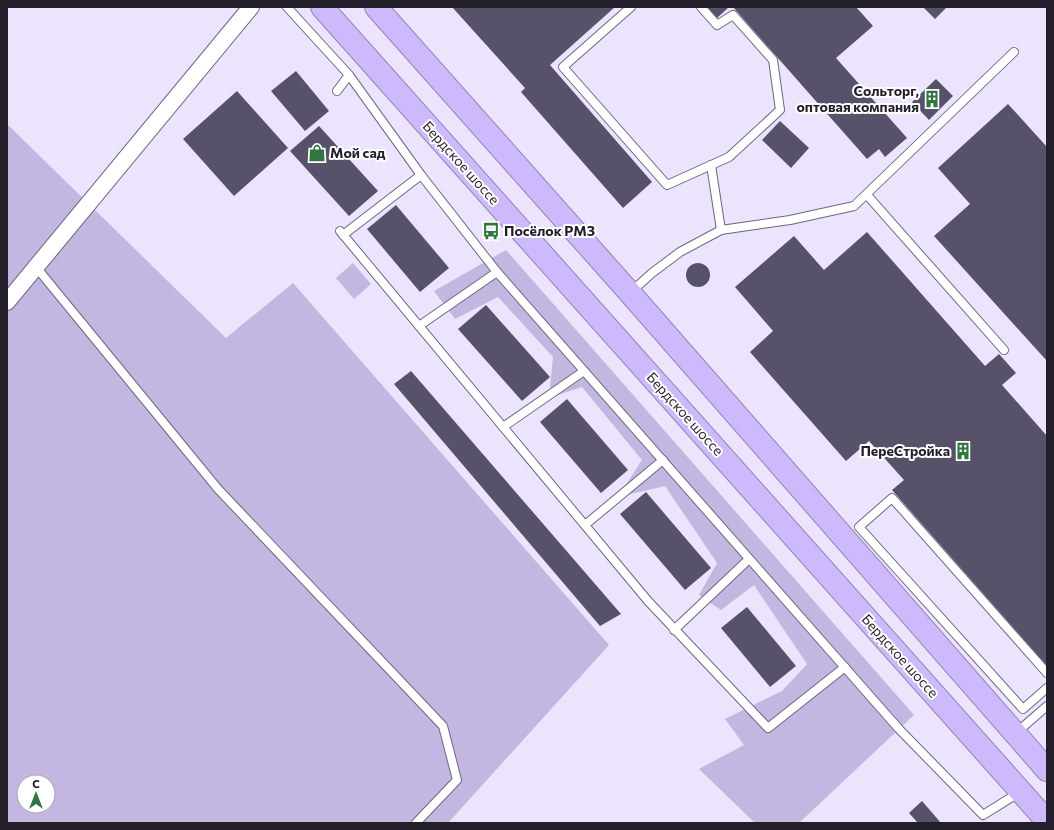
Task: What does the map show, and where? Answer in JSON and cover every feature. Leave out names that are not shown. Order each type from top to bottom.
[{"type":"highway","name":"Бердское шоссе","points":[[322,7],[1047,821]]},
{"type":"highway","points":[[376,7],[630,293],[875,558],[1015,733],[1047,770]]},
{"type":"street","points":[[7,302],[251,7]]},
{"type":"lane","points":[[287,7],[349,75],[421,175],[497,272],[899,729],[983,815],[1021,792]]},
{"type":"lane","points":[[631,7],[563,67],[667,185],[729,157],[780,110],[773,60],[733,15],[717,25],[701,7]]},
{"type":"lane","points":[[630,293],[680,252],[721,230],[790,220],[854,206],[1014,52]]},
{"type":"lane","points":[[337,91],[349,75]]},
{"type":"lane","points":[[711,165],[721,230]]},
{"type":"lane","points":[[421,175],[341,233],[648,601],[768,728],[845,667]]},
{"type":"lane","points":[[867,195],[1004,350]]},
{"type":"lane","points":[[36,267],[218,489],[443,726],[457,780],[416,823]]},
{"type":"lane","points":[[419,326],[497,272]]},
{"type":"lane","points":[[503,427],[584,370]]},
{"type":"lane","points":[[585,525],[663,460]]},
{"type":"lane","points":[[1047,673],[892,498],[860,527],[875,558],[1023,709],[1047,688]]},
{"type":"lane","points":[[674,630],[749,559]]},
{"type":"lane","points":[[1015,733],[1047,706],[1038,697]]},
{"type":"shaded area","points":[[7,124],[226,338],[293,283],[609,645],[448,823],[7,823]]},
{"type":"shaded area","points":[[506,250],[914,715],[799,823],[755,823],[699,769],[744,745],[725,719],[782,691],[807,664],[754,585],[721,610],[699,595],[717,563],[665,486],[618,497],[642,460],[582,387],[549,398],[553,357],[498,297],[455,319],[434,291]]},
{"type":"shaded area","points":[[353,263],[371,284],[354,299],[336,278]]},
{"type":"building","points":[[452,7],[615,7],[550,65],[652,182],[623,208],[521,92],[525,88]]},
{"type":"building","points":[[707,7],[729,7],[717,18]]},
{"type":"building","points":[[733,7],[856,7],[873,26],[836,58],[907,138],[885,157],[879,149],[867,159]]},
{"type":"building","points":[[923,7],[947,7],[935,19]]},
{"type":"building","points":[[296,71],[329,111],[305,131],[271,91]]},
{"type":"building","name":"Сольторг, оптовая компания","points":[[936,79],[953,96],[929,120],[912,102]]},
{"type":"building","points":[[237,91],[288,148],[234,196],[183,139]]},
{"type":"building","points":[[1008,104],[1047,147],[1047,361],[934,236],[970,204],[938,168]]},
{"type":"building","points":[[780,121],[809,148],[791,168],[762,140]]},
{"type":"building","points":[[319,126],[378,191],[349,216],[290,151]]},
{"type":"building","points":[[396,205],[449,268],[420,292],[367,229]]},
{"type":"building","name":"ПереСтройка","points":[[867,232],[985,366],[999,354],[1016,373],[1002,385],[1047,436],[1047,666],[892,490],[904,480],[869,441],[846,461],[750,352],[773,331],[735,287],[794,236],[824,270]]},
{"type":"building","points":[[698,263],[703,264],[709,270],[709,280],[703,286],[698,287],[693,286],[687,280],[686,275],[687,270],[693,264]]},
{"type":"building","points":[[486,305],[550,377],[522,401],[458,329]]},
{"type":"building","points":[[411,371],[621,614],[600,626],[394,384]]},
{"type":"building","points":[[567,399],[628,470],[601,493],[540,422]]},
{"type":"building","points":[[646,492],[711,568],[685,590],[620,514]]},
{"type":"building","points":[[747,607],[796,666],[770,687],[721,628]]},
{"type":"building","points":[[922,801],[941,823],[918,823],[909,813]]},
{"type":"place","name":"Сольторг, оптовая компания","points":[[932,99]]},
{"type":"place","name":"Мой сад","points":[[317,153]]},
{"type":"place","name":"Посёлок РМЗ","points":[[491,231]]},
{"type":"place","name":"ПереСтройка","points":[[963,451]]}]
